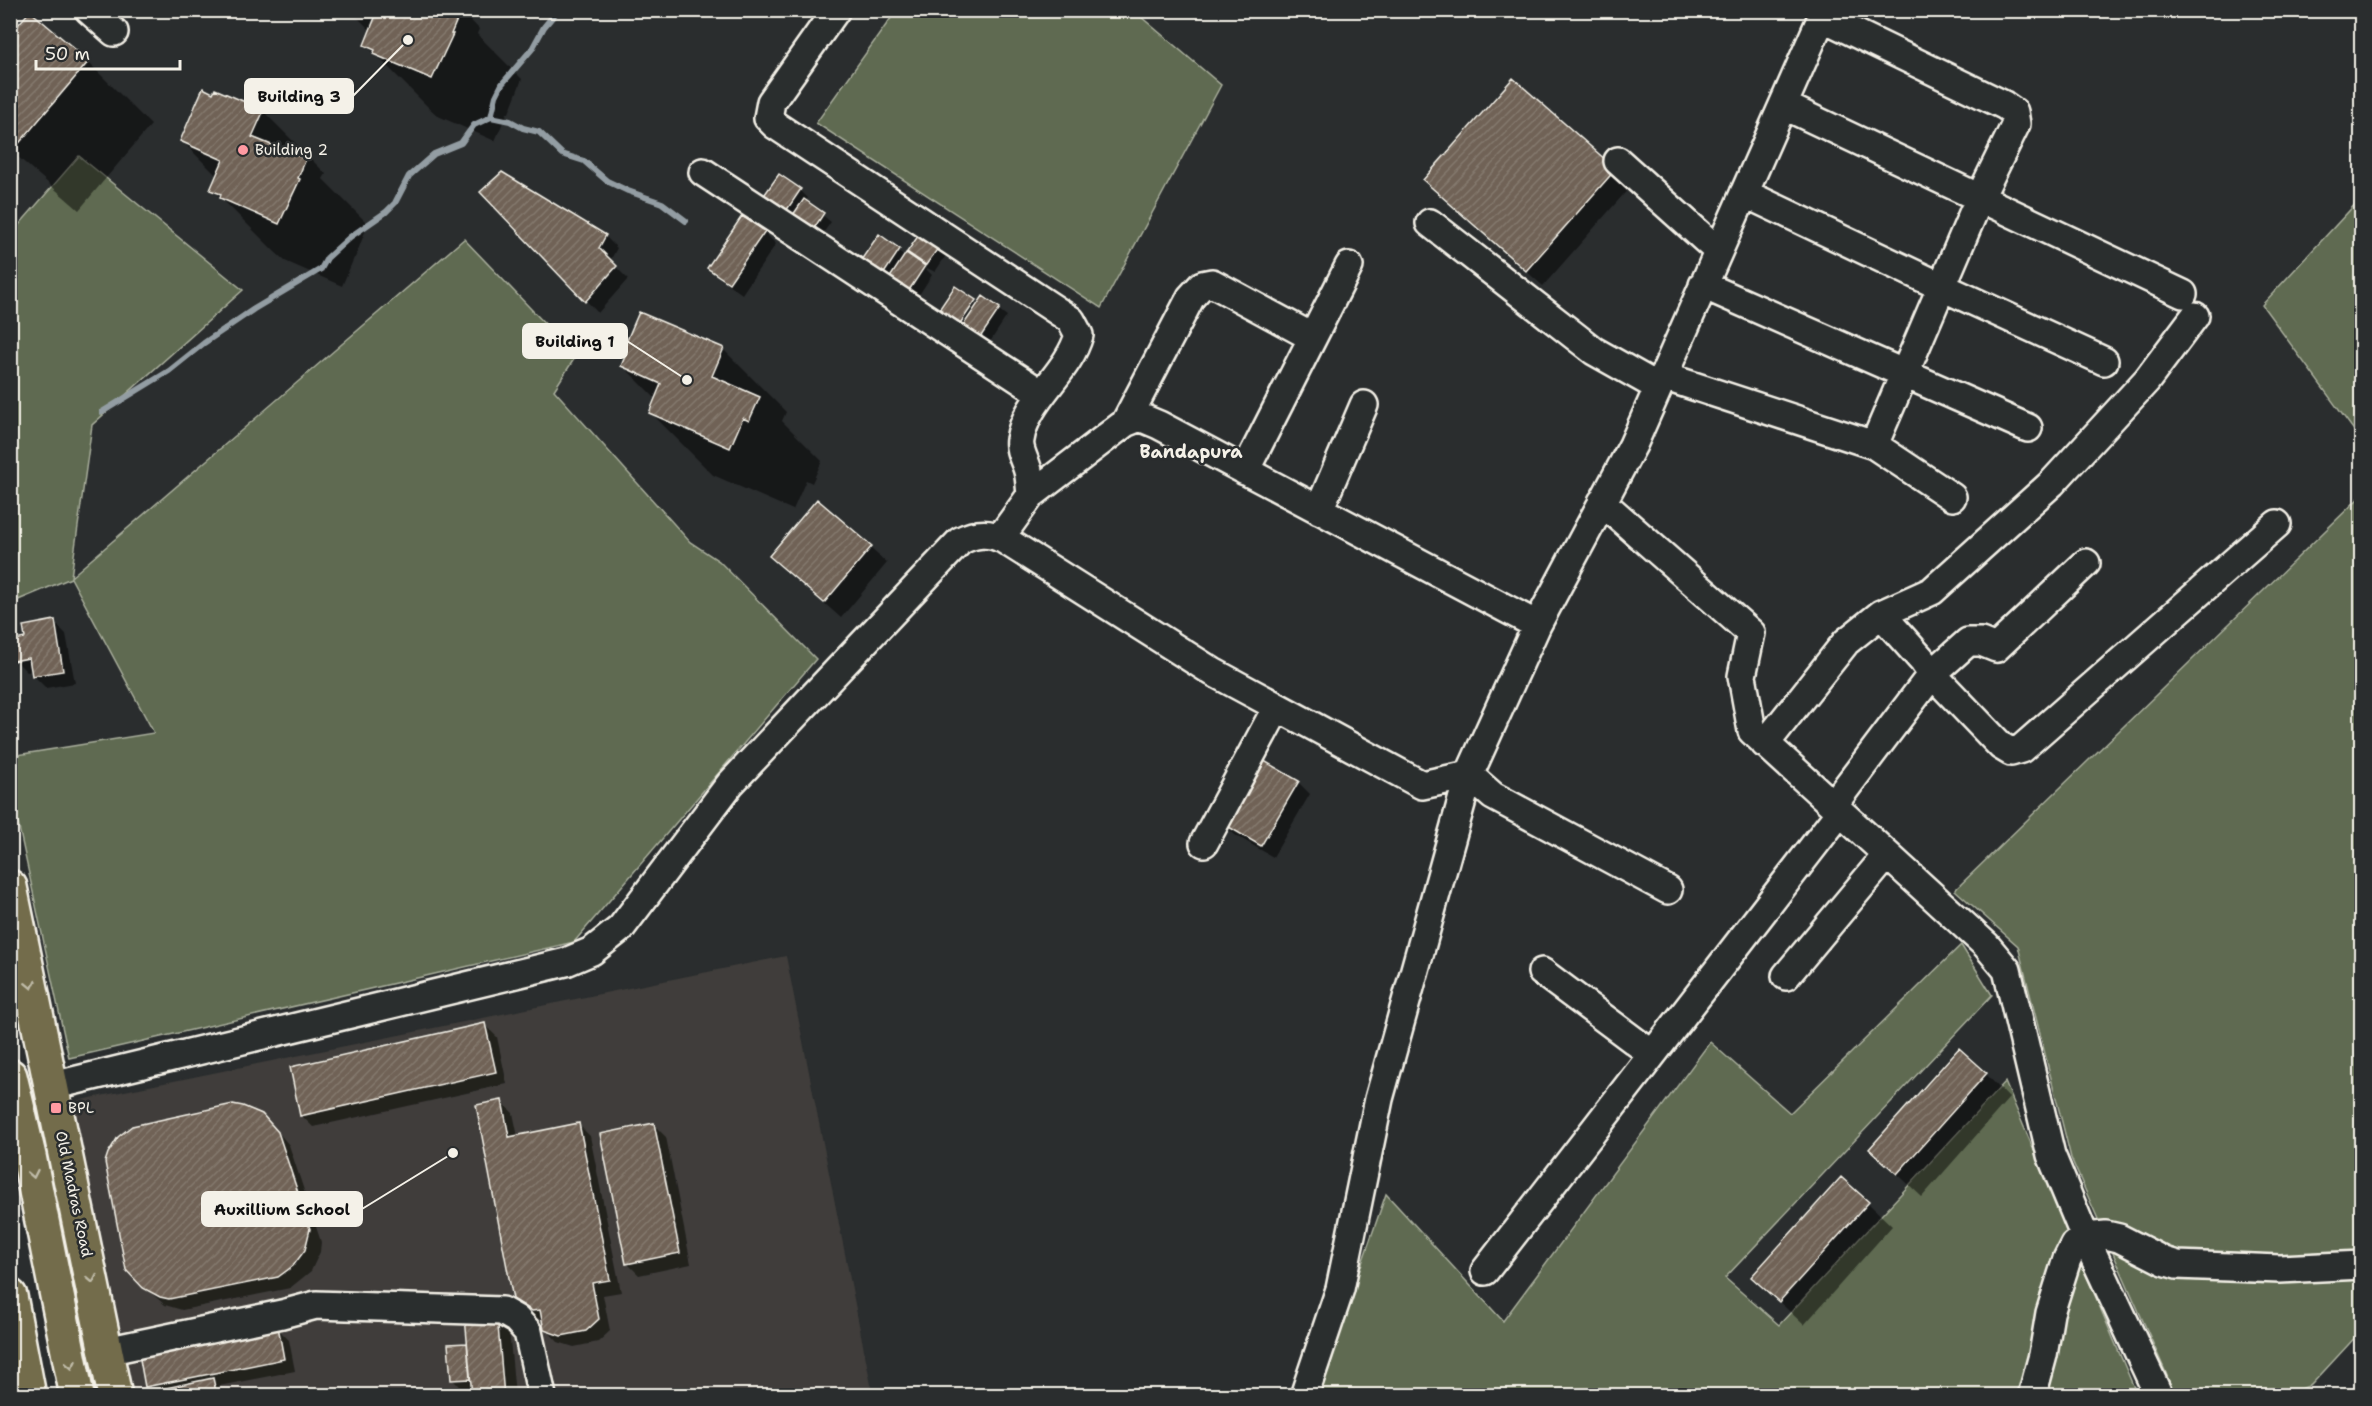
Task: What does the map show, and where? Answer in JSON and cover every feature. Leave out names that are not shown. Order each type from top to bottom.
[{"type":"main road","name":"Old Madras Road","points":[[10,887],[115,1395]]},
{"type":"main road","points":[[10,1076],[29,1156],[77,1395]]},
{"type":"main road","points":[[10,1296],[29,1395]]},
{"type":"street","points":[[89,10],[114,32]]},
{"type":"street","points":[[836,10],[771,102],[768,118],[775,125],[1071,320],[1079,335],[1075,350],[1028,417],[1019,442],[1028,471],[1031,495]]},
{"type":"street","points":[[1304,1395],[1340,1290],[1378,1099],[1469,775],[1537,625],[1633,445],[1823,14],[2004,105],[2014,112],[2016,124],[1940,286],[1874,445]]},
{"type":"street","points":[[1765,744],[1846,642],[1881,614],[1932,591],[2052,483],[2147,380],[2189,305],[1980,197],[1783,105]]},
{"type":"street","points":[[1618,160],[1718,251]]},
{"type":"street","points":[[703,172],[1042,394]]},
{"type":"street","points":[[1744,193],[2104,361]]},
{"type":"street","points":[[1430,223],[1594,351],[1661,381],[1874,445],[1952,497]]},
{"type":"street","points":[[1245,471],[1349,266]]},
{"type":"street","points":[[1125,423],[1191,297],[1202,285],[1212,283],[1312,337]]},
{"type":"street","points":[[1704,285],[2028,428]]},
{"type":"street","points":[[1319,510],[1364,405]]},
{"type":"street","points":[[1000,538],[1031,495],[1125,423],[1140,417],[1537,625]]},
{"type":"street","points":[[1602,502],[1751,633],[1742,676],[1752,731],[1986,945],[2007,970],[2051,1155],[2085,1237],[2159,1395]]},
{"type":"street","points":[[1881,614],[1932,674],[2001,746],[2011,752],[2021,749],[2277,524]]},
{"type":"street","points":[[52,1086],[566,962],[592,951],[621,928],[730,784],[960,541],[977,534],[1000,538],[1213,672],[1422,785],[1469,775]]},
{"type":"street","points":[[1485,1271],[1837,809],[1932,674],[1968,642],[1981,642],[1996,648],[2086,564]]},
{"type":"street","points":[[1204,843],[1277,707]]},
{"type":"street","points":[[1469,775],[1493,795],[1668,890]]},
{"type":"street","points":[[1786,976],[1887,855]]},
{"type":"street","points":[[1542,972],[1652,1054]]},
{"type":"street","points":[[2032,1395],[2043,1355],[2050,1313],[2061,1277],[2074,1245],[2085,1237],[2106,1235],[2119,1238],[2164,1261],[2177,1265],[2280,1269],[2361,1265]]},
{"type":"street","points":[[106,1351],[316,1305],[502,1311],[516,1319],[528,1332],[542,1395]]},
{"type":"shaded area","points":[[786,956],[873,1395],[130,1395],[71,1102]]},
{"type":"green space","points":[[896,11],[1134,11],[1221,85],[1101,308],[816,123]]},
{"type":"green space","points":[[79,156],[243,290],[92,425],[71,577],[464,239],[576,356],[554,390],[690,542],[719,561],[816,659],[574,942],[69,1058],[11,791],[11,756],[154,733],[71,578],[11,603],[11,234]]},
{"type":"green space","points":[[2361,198],[2361,440],[2262,305]]},
{"type":"green space","points":[[2361,496],[2361,1331],[2311,1385],[2286,1395],[2174,1395],[2071,1158],[2018,946],[1955,890]]},
{"type":"green space","points":[[1961,945],[1992,995],[1725,1278],[1779,1325],[2005,1082],[2137,1395],[1316,1396],[1386,1194],[1503,1321],[1710,1042],[1790,1113]]},
{"type":"building","points":[[366,10],[450,10],[459,15],[451,34],[453,34],[432,79],[373,54],[375,50],[364,45],[376,15]]},
{"type":"building","points":[[30,11],[89,61],[15,148],[10,144],[10,34]]},
{"type":"building","points":[[1513,78],[1616,169],[1526,271],[1423,180]]},
{"type":"building","name":"Building 2","points":[[203,88],[213,93],[215,89],[264,110],[252,137],[306,159],[298,178],[300,179],[279,224],[220,198],[221,194],[210,190],[223,160],[180,141]]},
{"type":"building","points":[[502,172],[606,235],[599,248],[617,266],[585,302],[480,192]]},
{"type":"building","points":[[779,174],[801,189],[782,217],[760,201]]},
{"type":"building","points":[[804,199],[824,213],[811,233],[790,219]]},
{"type":"building","points":[[742,216],[765,231],[729,283],[707,268]]},
{"type":"building","points":[[925,226],[944,240],[926,265],[907,252]]},
{"type":"building","points":[[879,234],[900,249],[881,278],[859,263]]},
{"type":"building","points":[[906,253],[925,266],[906,295],[887,282]]},
{"type":"building","points":[[955,286],[976,300],[957,328],[936,314]]},
{"type":"building","points":[[983,296],[1000,308],[977,342],[960,330]]},
{"type":"building","points":[[639,312],[724,348],[712,376],[760,397],[749,421],[743,418],[730,448],[649,413],[661,384],[621,366],[626,354],[622,352]]},
{"type":"building","points":[[817,499],[872,546],[824,603],[769,556]]},
{"type":"building","points":[[55,620],[63,671],[32,676],[29,658],[13,661],[10,641],[25,638],[23,626]]},
{"type":"building","points":[[1259,758],[1299,781],[1261,846],[1222,823]]},
{"type":"building","points":[[485,1023],[496,1072],[300,1116],[290,1067]]},
{"type":"building","points":[[1959,1048],[1987,1073],[1897,1174],[1869,1149]]},
{"type":"building","points":[[502,1100],[509,1137],[579,1123],[610,1280],[592,1283],[599,1319],[586,1331],[561,1336],[544,1330],[540,1310],[532,1311],[513,1299],[476,1105]]},
{"type":"building","points":[[233,1104],[262,1114],[278,1132],[310,1229],[305,1250],[293,1266],[278,1277],[169,1299],[160,1297],[143,1288],[126,1270],[105,1162],[108,1153],[118,1137],[132,1126]]},
{"type":"building","points":[[654,1123],[680,1253],[626,1264],[600,1134]]},
{"type":"building","points":[[1841,1177],[1869,1202],[1779,1302],[1751,1277]]},
{"type":"building","points":[[497,1314],[504,1396],[472,1396],[465,1317]]},
{"type":"building","points":[[278,1326],[284,1359],[145,1387],[139,1354]]},
{"type":"building","points":[[467,1343],[470,1379],[451,1380],[448,1344]]},
{"type":"building","points":[[213,1378],[217,1396],[162,1396],[161,1389]]},
{"type":"waterway","points":[[491,117],[496,96],[502,84],[532,49],[544,27],[558,10]]},
{"type":"waterway","points":[[102,412],[169,371],[204,343],[254,309],[321,269],[327,258],[350,237],[395,203],[409,176],[434,154],[461,143],[474,125],[491,117],[510,121],[523,128],[539,132],[562,154],[584,161],[607,181],[662,203],[686,221]]},
{"type":"place","name":"Building 3","points":[[408,40]]},
{"type":"place","name":"Building 2","points":[[243,150]]},
{"type":"place","name":"Building 1","points":[[687,380]]},
{"type":"place","name":"BPL","points":[[56,1108]]},
{"type":"place","name":"Auxillium School","points":[[453,1153]]},
{"type":"district","name":"Bandapura","points":[[1191,452]]}]
